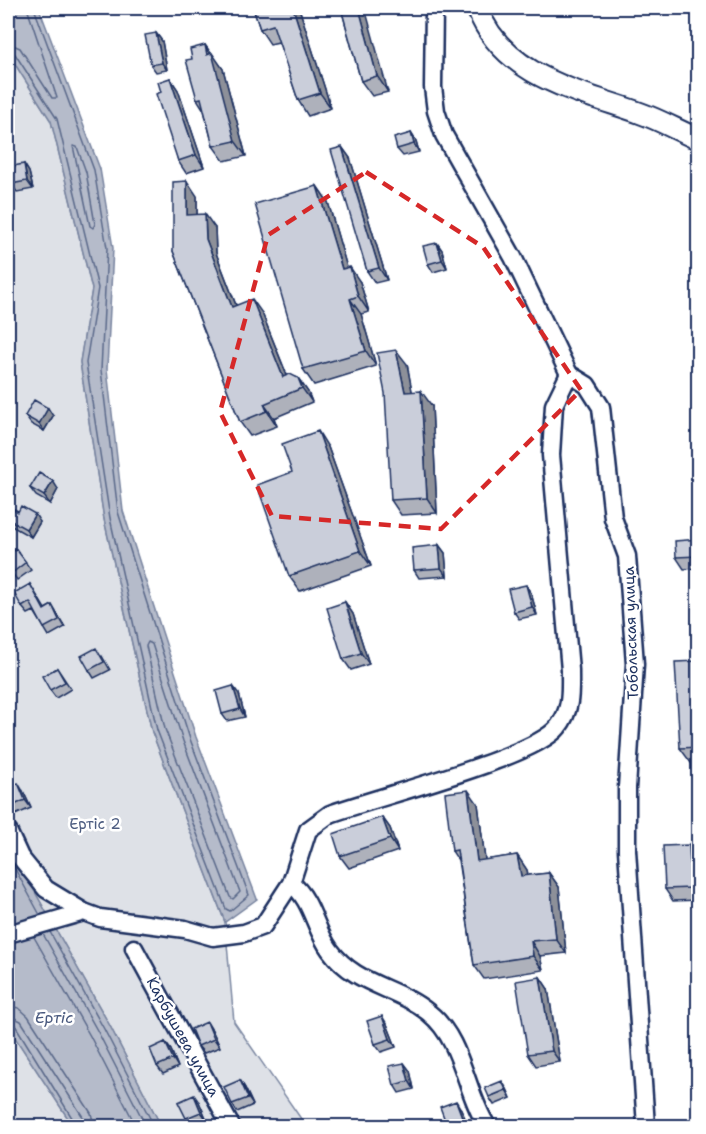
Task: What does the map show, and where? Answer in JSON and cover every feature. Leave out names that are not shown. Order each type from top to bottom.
[{"type":"main road","points":[[477,8],[499,44],[523,66],[546,80],[642,114],[699,139]]},
{"type":"street","name":"Тобольская улица","points":[[434,8],[433,87],[436,111],[444,135],[513,257],[569,374],[587,385],[601,407],[613,518],[627,556],[635,684],[627,788],[627,850],[646,1126]]},
{"type":"street","points":[[8,831],[20,857],[46,889],[84,912],[100,918],[185,929],[213,938],[244,933],[263,926],[291,883],[308,830],[330,814],[520,752],[558,728],[570,705],[570,670],[551,455],[554,405],[569,374]]},
{"type":"street","points":[[291,883],[306,898],[329,949],[344,965],[358,978],[401,996],[430,1013],[445,1030],[458,1058],[477,1111],[487,1126]]},
{"type":"street","points":[[8,934],[84,912]]},
{"type":"street","name":"Карбушева улица","points":[[134,948],[231,1126]]},
{"type":"highlighted area","points":[[366,172],[483,247],[581,390],[441,529],[272,516],[220,412],[268,235]]},
{"type":"green space","name":"Ертіс 2","points":[[8,53],[51,121],[92,289],[80,362],[104,519],[152,732],[225,922],[234,1022],[306,1126],[161,1126],[110,1026],[8,844]]},
{"type":"green space","points":[[8,1024],[14,1036],[73,1126],[8,1126]]},
{"type":"water","points":[[8,8],[39,8],[100,169],[113,248],[107,369],[123,511],[196,737],[257,899],[225,922],[152,732],[104,519],[80,362],[92,289],[51,121],[8,53]]},
{"type":"water","name":"Ертіс","points":[[8,844],[110,1026],[161,1126],[73,1126],[14,1036],[8,1024]]},
{"type":"building","points":[[253,8],[293,8],[320,93],[298,100],[273,25],[260,29]]},
{"type":"building","points":[[341,8],[359,8],[377,76],[361,81]]},
{"type":"building","points":[[156,33],[162,63],[151,65],[145,35]]},
{"type":"building","points":[[205,45],[207,55],[212,53],[235,141],[213,146],[201,98],[197,99],[186,60],[192,59],[190,49]]},
{"type":"building","points":[[170,78],[196,155],[178,161],[156,94],[161,92],[158,82]]},
{"type":"building","points":[[411,133],[414,144],[397,149],[394,138]]},
{"type":"building","points":[[342,147],[379,268],[367,271],[331,150]]},
{"type":"building","points":[[24,164],[27,181],[11,184],[8,167]]},
{"type":"building","points":[[187,181],[187,215],[205,214],[206,239],[232,307],[252,299],[283,377],[290,374],[298,378],[302,388],[264,404],[267,411],[240,422],[173,251],[173,182]]},
{"type":"building","points":[[317,186],[342,269],[350,267],[358,296],[350,299],[366,351],[303,369],[255,204]]},
{"type":"building","points":[[437,243],[442,260],[428,264],[423,246]]},
{"type":"building","points":[[396,350],[405,392],[421,391],[427,498],[391,500],[385,393],[377,353]]},
{"type":"building","points":[[34,400],[48,408],[39,424],[25,416]]},
{"type":"building","points":[[318,431],[360,551],[289,576],[257,485],[292,472],[282,444]]},
{"type":"building","points":[[39,473],[53,481],[44,496],[30,488]]},
{"type":"building","points":[[8,506],[18,512],[21,506],[35,514],[26,529],[8,519]]},
{"type":"building","points":[[699,539],[699,556],[676,557],[675,541]]},
{"type":"building","points":[[439,545],[441,568],[414,570],[412,548]]},
{"type":"building","points":[[16,549],[26,562],[12,573],[8,567],[8,556]]},
{"type":"building","points":[[30,584],[44,610],[52,605],[59,620],[44,628],[30,602],[22,607],[14,593]]},
{"type":"building","points":[[526,585],[532,607],[514,612],[508,589]]},
{"type":"building","points":[[345,602],[361,653],[343,659],[327,608]]},
{"type":"building","points":[[96,648],[104,662],[89,670],[81,656]]},
{"type":"building","points":[[699,661],[699,747],[680,748],[675,662]]},
{"type":"building","points":[[57,668],[65,682],[50,690],[42,676]]},
{"type":"building","points":[[233,686],[240,709],[222,714],[216,691]]},
{"type":"building","points":[[18,783],[25,800],[10,807],[8,788]]},
{"type":"building","points":[[468,790],[477,861],[517,855],[521,876],[549,873],[556,939],[531,941],[533,956],[474,965],[457,850],[452,851],[445,793]]},
{"type":"building","points":[[382,817],[390,839],[340,856],[333,834]]},
{"type":"building","points":[[689,845],[691,888],[665,889],[663,846]]},
{"type":"building","points":[[696,935],[699,935],[699,973]]},
{"type":"building","points":[[540,977],[552,1051],[528,1054],[516,981]]},
{"type":"building","points":[[382,1016],[390,1039],[375,1044],[367,1021]]},
{"type":"building","points":[[207,1022],[214,1039],[198,1046],[191,1029]]},
{"type":"building","points":[[165,1042],[173,1059],[157,1066],[150,1049]]},
{"type":"building","points":[[404,1063],[409,1081],[394,1085],[389,1066]]},
{"type":"building","points":[[240,1080],[248,1098],[232,1104],[224,1087]]},
{"type":"building","points":[[502,1081],[506,1090],[489,1097],[485,1088]]},
{"type":"building","points":[[194,1095],[201,1112],[186,1118],[178,1102]]},
{"type":"building","points":[[456,1101],[462,1117],[446,1123],[440,1107]]}]
